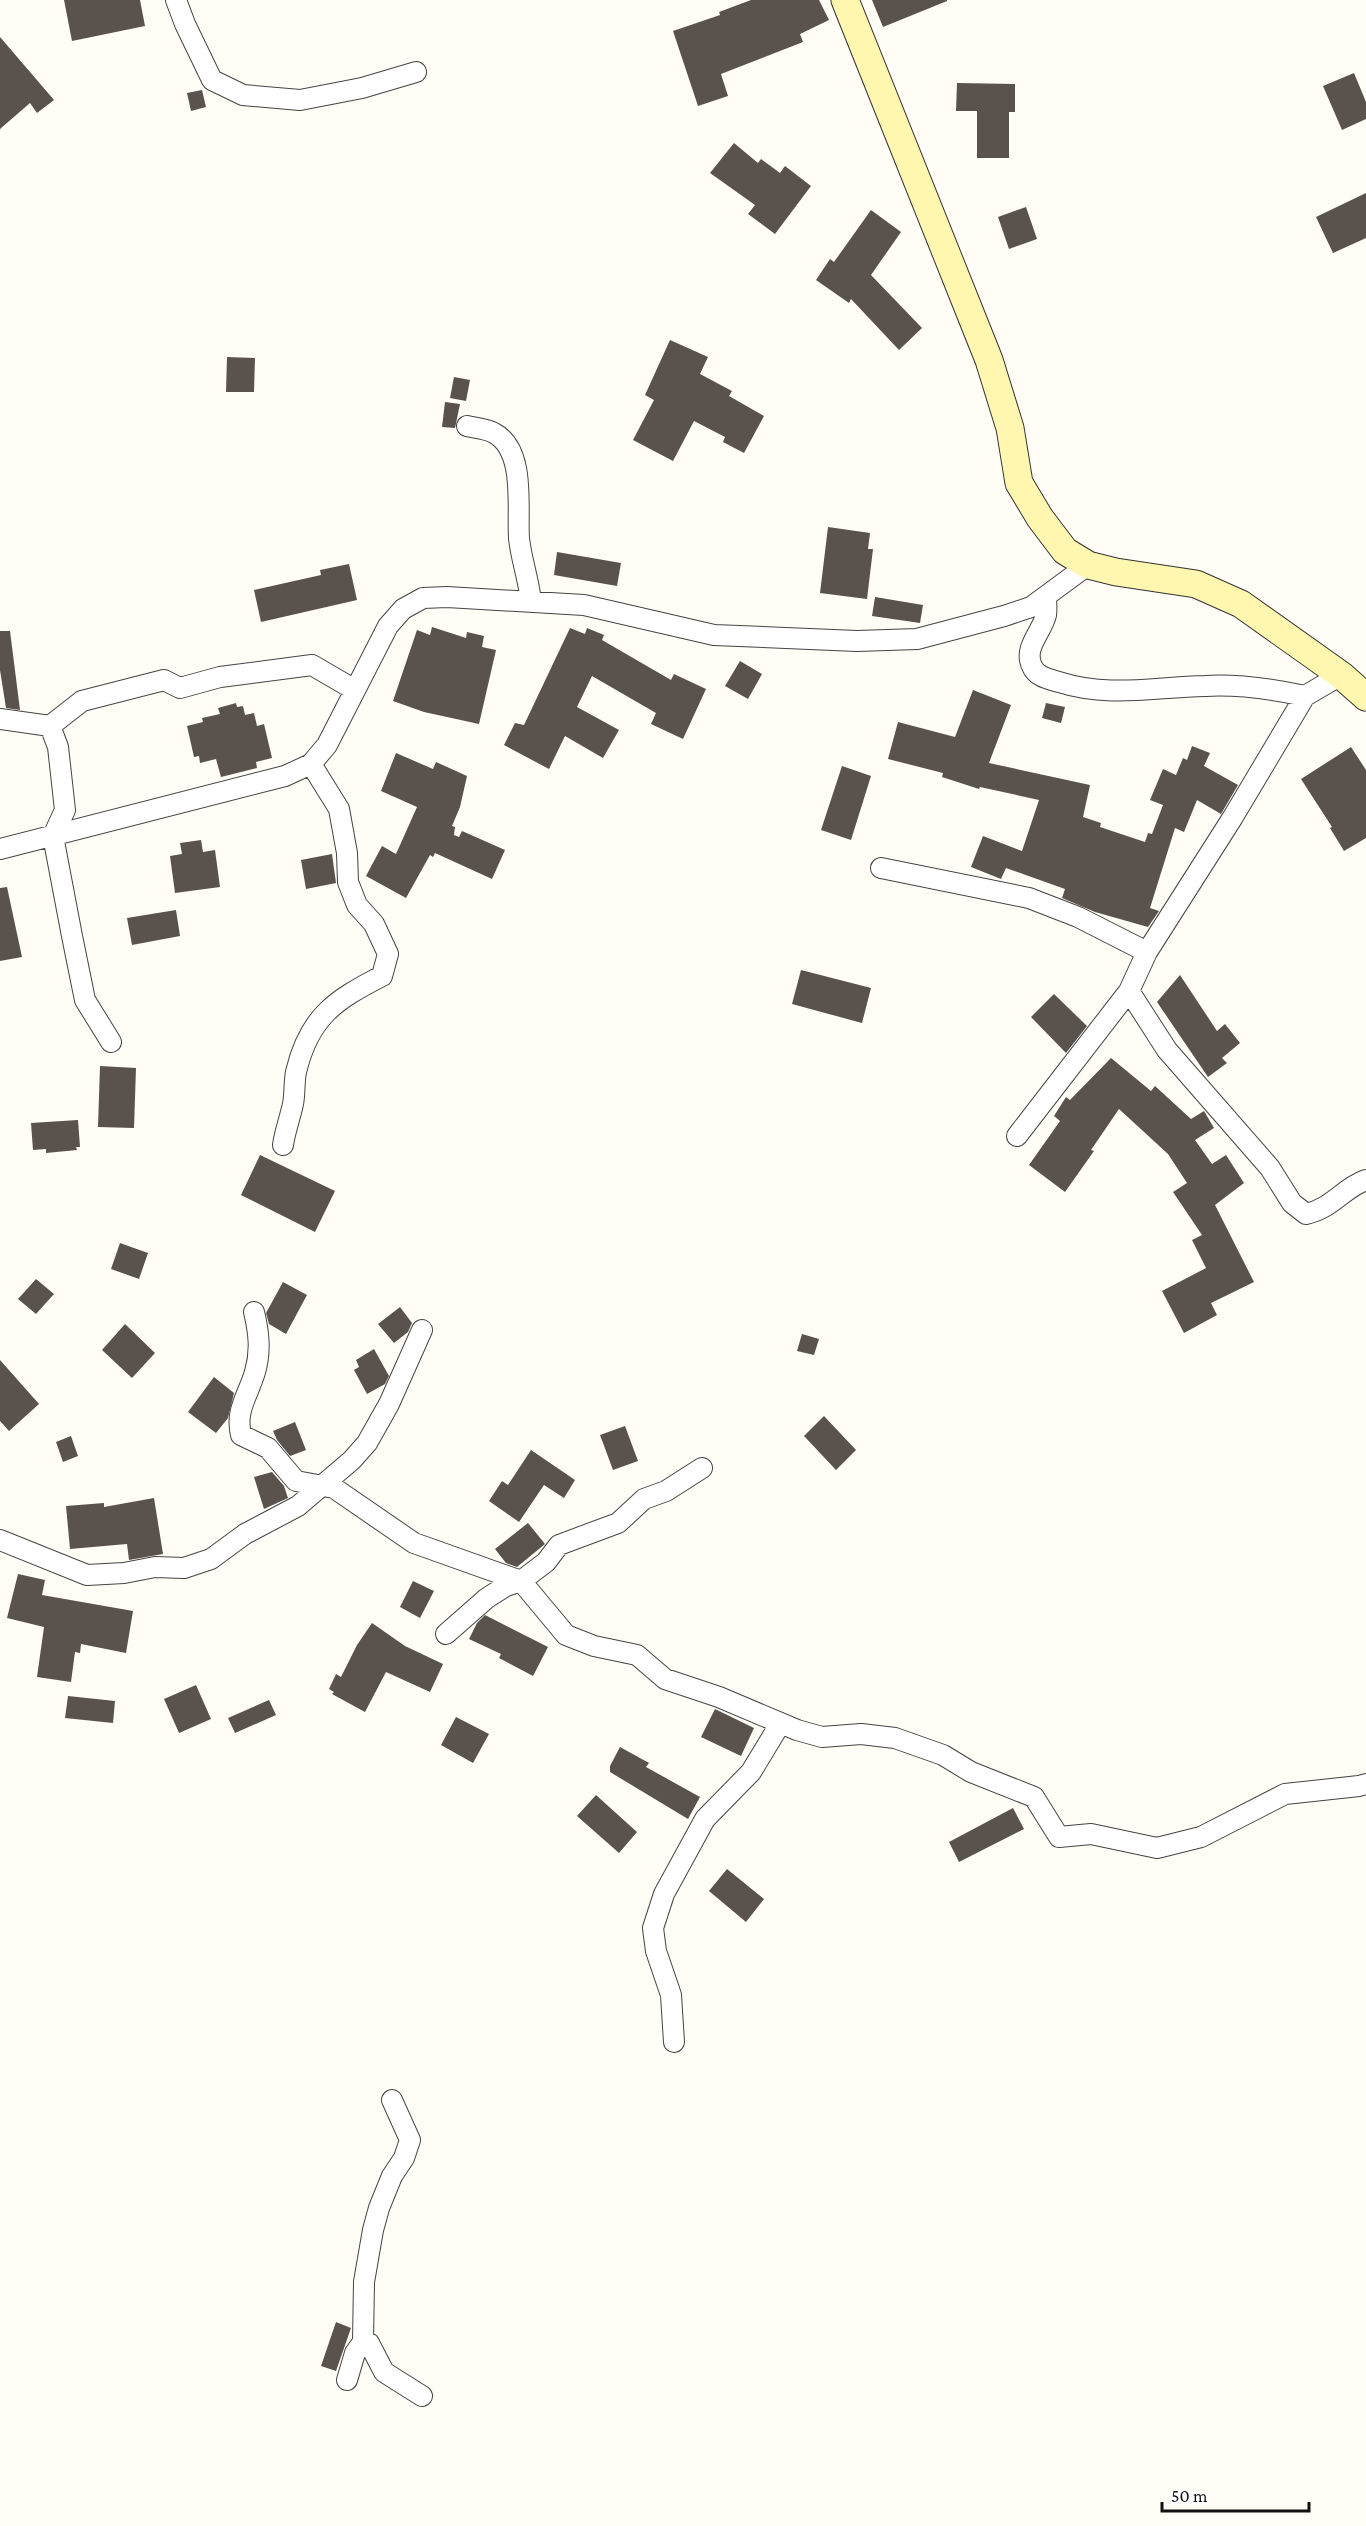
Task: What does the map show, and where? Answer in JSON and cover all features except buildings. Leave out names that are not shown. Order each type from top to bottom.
[{"type":"street","points":[[176,0],[212,80],[243,95],[300,100],[362,88],[416,72]]},
{"type":"street","points":[[844,0],[989,360],[1010,428],[1019,483],[1040,518],[1065,550],[1088,565],[1116,572],[1196,584],[1241,604],[1341,675],[1366,697]]},
{"type":"street","points":[[467,426],[494,433],[509,447],[517,470],[519,541],[527,571],[531,602]]},
{"type":"street","points":[[0,849],[285,776],[311,764],[327,745],[388,626],[403,609],[423,598],[447,597],[584,605],[714,635],[857,641],[917,639],[1031,607],[1088,565]]},
{"type":"street","points":[[1046,596],[1046,615],[1029,658],[1032,668],[1041,676],[1082,689],[1137,692],[1205,686],[1266,688],[1305,696]]},
{"type":"street","points":[[0,718],[50,726],[82,701],[164,680],[180,688],[220,677],[312,665],[355,690]]},
{"type":"street","points":[[1017,1136],[1129,991],[1147,952],[1233,817],[1305,696],[1341,675]]},
{"type":"street","points":[[50,726],[58,747],[65,810],[53,836],[85,1000],[111,1042]]},
{"type":"street","points":[[283,1145],[293,1103],[296,1073],[311,1033],[322,1014],[338,1001],[382,976],[388,954],[374,924],[357,905],[348,882],[347,853],[339,809],[311,764]]},
{"type":"street","points":[[881,868],[1029,898],[1078,917],[1147,952]]},
{"type":"street","points":[[1129,991],[1167,1050],[1270,1168],[1292,1203],[1306,1214],[1321,1210],[1366,1180]]},
{"type":"street","points":[[254,1312],[260,1336],[257,1361],[237,1420],[240,1435],[268,1448],[296,1481],[334,1488],[414,1543],[521,1581],[566,1635],[594,1646],[637,1655],[665,1679],[719,1697],[780,1724],[822,1737],[861,1734],[895,1738],[943,1755],[971,1772],[1034,1797],[1059,1837],[1091,1833],[1157,1848],[1201,1838],[1285,1794],[1366,1784]]},
{"type":"street","points":[[0,1540],[87,1575],[124,1573],[155,1567],[184,1568],[211,1559],[245,1534],[298,1506],[352,1460],[367,1443],[389,1404],[422,1330]]},
{"type":"street","points":[[446,1634],[487,1598],[506,1586],[521,1581],[546,1562],[559,1545],[590,1531],[618,1523],[644,1499],[666,1491],[702,1468]]},
{"type":"street","points":[[674,2042],[671,1995],[656,1951],[653,1928],[664,1894],[705,1819],[751,1772],[780,1724]]},
{"type":"street","points":[[347,2380],[355,2353],[363,2342],[364,2282],[374,2230],[392,2176],[404,2158],[410,2140],[392,2100]]},
{"type":"street","points":[[363,2342],[369,2343],[384,2372],[422,2396]]}]
